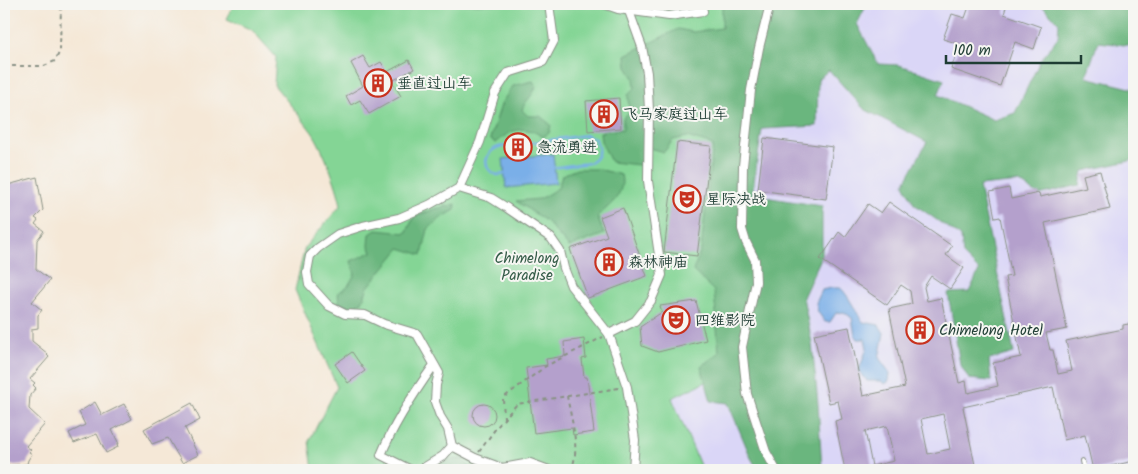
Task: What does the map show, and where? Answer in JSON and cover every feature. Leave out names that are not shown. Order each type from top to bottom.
[{"type":"street","points":[[549,4],[554,41],[543,62],[508,73],[495,93],[480,142],[459,188],[429,205],[399,218],[338,234],[310,256],[307,272],[309,284],[329,306],[344,314],[365,315],[384,324],[417,334],[438,373],[435,402],[440,416],[448,429],[452,446],[475,458],[505,469],[530,463],[549,470]]},
{"type":"street","points":[[604,4],[618,9],[668,16],[703,11]]},
{"type":"street","points":[[770,4],[759,48],[743,166],[742,229],[755,260],[756,282],[742,347],[747,394],[766,452],[776,470]]},
{"type":"street","points":[[609,334],[635,321],[651,301],[662,275],[648,181],[649,110],[646,73],[642,47],[629,11]]},
{"type":"street","points":[[459,188],[491,198],[551,238],[560,251],[571,286],[609,334],[627,387],[635,440],[634,470]]},
{"type":"street","points":[[411,470],[381,455],[388,438],[416,390],[434,365]]},
{"type":"street","points":[[420,470],[443,456],[452,446]]},
{"type":"lane","points":[[1082,460],[1084,470]]},
{"type":"path","points":[[4,66],[44,66],[55,61],[60,51],[61,4]]},
{"type":"path","points":[[504,419],[503,398],[546,366],[609,334]]},
{"type":"path","points":[[475,458],[517,404],[627,387]]},
{"type":"path","points":[[567,396],[575,443],[574,464],[571,470]]},
{"type":"shaded area","points":[[753,4],[1134,4],[1134,470],[702,470],[672,398],[726,372]]},
{"type":"green space","name":"Chimelong Paradise","points":[[234,4],[753,4],[726,372],[672,398],[702,470],[313,470],[309,441],[337,387],[295,290],[305,247],[341,205],[321,147],[312,132],[274,85],[276,57],[252,30],[227,19]]},
{"type":"green space","points":[[722,4],[867,4],[857,24],[878,64],[899,65],[944,80],[938,95],[994,120],[1015,113],[1041,59],[1058,37],[1059,23],[1040,4],[1134,4],[1134,46],[1098,42],[1086,77],[1134,89],[1134,160],[1083,171],[1080,185],[1039,195],[1019,182],[979,186],[1014,353],[989,360],[991,381],[969,379],[960,364],[948,293],[969,292],[979,271],[963,255],[961,237],[914,204],[904,184],[927,142],[864,109],[829,70],[818,79],[817,126],[762,129],[752,195],[822,206],[822,256],[803,297],[812,343],[822,470],[758,470],[728,403],[711,401],[701,366],[719,353],[714,291],[693,271],[701,250],[713,145],[687,137],[673,140],[664,152],[649,148],[640,165],[611,162],[601,141],[600,132],[623,129],[623,118],[629,112],[628,95],[635,88],[634,78],[627,67],[626,55],[678,29],[693,32],[722,28]]},
{"type":"green space","points":[[533,81],[536,86],[535,90],[522,110],[528,116],[540,116],[551,125],[549,133],[543,137],[524,129],[507,134],[496,143],[490,139],[502,102],[513,86]]},
{"type":"green space","points":[[577,169],[598,169],[621,175],[622,182],[616,198],[597,216],[604,234],[569,247],[546,221],[516,201],[540,199],[558,188],[562,175]]},
{"type":"green space","points":[[456,204],[455,210],[441,218],[428,229],[422,255],[400,248],[368,287],[362,302],[353,307],[339,303],[338,293],[348,286],[355,274],[351,261],[372,252],[369,246],[370,234],[376,230],[406,233],[414,217]]},
{"type":"green space","points":[[462,459],[473,470],[432,470],[446,460]]},
{"type":"water","points":[[553,154],[556,183],[506,188],[503,159]]},
{"type":"water","points":[[831,288],[843,290],[863,322],[879,325],[884,333],[879,358],[890,373],[889,381],[885,384],[881,381],[867,381],[859,370],[867,348],[865,339],[858,339],[855,335],[852,318],[844,312],[836,313],[830,322],[825,322],[818,312],[816,303],[822,290]]},
{"type":"building","points":[[970,4],[1007,4],[1004,14],[1041,27],[1034,49],[1015,42],[1000,86],[951,69],[960,44],[943,39],[952,14],[965,18]]},
{"type":"building","name":"垂直过山车","points":[[363,56],[370,68],[381,62],[387,72],[409,60],[414,69],[392,81],[401,96],[369,114],[360,100],[351,105],[346,96],[363,86],[351,63]]},
{"type":"building","name":"飞马家庭过山车","points":[[619,98],[621,128],[588,131],[586,101]]},
{"type":"building","name":"急流勇进","points":[[529,137],[531,153],[507,156],[506,140]]},
{"type":"building","points":[[764,138],[833,147],[826,199],[758,190]]},
{"type":"building","name":"星际决战","points":[[677,142],[711,146],[697,256],[664,252]]},
{"type":"building","name":"Chimelong Hotel","points":[[1100,171],[1110,209],[1045,223],[1067,329],[1046,333],[1050,350],[1053,350],[1058,374],[1072,371],[1066,341],[1123,329],[1123,325],[1134,323],[1134,425],[1130,425],[1134,444],[1134,461],[1093,470],[1085,435],[1064,440],[1053,387],[963,407],[976,470],[845,470],[835,421],[842,419],[838,401],[829,403],[814,334],[849,327],[863,396],[905,387],[889,309],[912,304],[910,291],[901,285],[887,305],[820,259],[839,232],[845,237],[868,204],[881,213],[889,202],[952,246],[946,255],[964,268],[950,289],[931,276],[924,287],[927,301],[941,298],[959,383],[966,381],[968,393],[998,386],[993,363],[1021,357],[1005,277],[1012,276],[1000,217],[995,218],[990,192],[1009,188],[1011,199],[1039,193],[1040,197],[1086,187],[1083,175]],"holes":[[[943,414],[950,449],[928,454],[921,419]],[[887,426],[894,461],[872,466],[865,431]]]},
{"type":"building","points":[[37,177],[43,210],[35,218],[38,220],[35,224],[44,231],[37,240],[36,269],[50,280],[32,302],[42,310],[38,315],[38,328],[32,329],[32,341],[49,357],[30,379],[35,383],[33,385],[36,388],[30,395],[29,409],[45,424],[26,446],[31,450],[29,452],[32,454],[27,464],[4,466],[4,186]]},
{"type":"building","name":"森林神庙","points":[[623,208],[647,276],[588,298],[570,249],[607,236],[600,217]]},
{"type":"building","name":"四维影院","points":[[696,301],[706,340],[658,352],[642,346],[640,327],[662,312],[660,306]]},
{"type":"building","points":[[584,339],[586,358],[582,359],[584,377],[587,377],[594,432],[573,435],[572,428],[534,433],[526,368],[547,365],[546,359],[565,356],[564,342]]},
{"type":"building","points":[[352,352],[365,371],[348,383],[335,364]]},
{"type":"building","points":[[95,402],[102,415],[124,404],[132,419],[112,430],[119,444],[117,444],[118,447],[106,453],[97,434],[74,443],[69,433],[85,425],[79,412]]},
{"type":"building","points":[[192,403],[200,420],[185,428],[198,455],[182,463],[168,438],[152,444],[144,429]]},
{"type":"building","points":[[484,404],[492,407],[495,415],[492,423],[484,426],[476,423],[473,415],[476,407]]},
{"type":"waterway","points":[[587,135],[595,139],[599,148],[597,157],[589,163],[497,175],[488,169],[486,160],[490,152],[499,147],[587,135]]},
{"type":"place","name":"垂直过山车","points":[[378,83]]},
{"type":"place","name":"飞马家庭过山车","points":[[604,114]]},
{"type":"place","name":"急流勇进","points":[[518,147]]},
{"type":"place","name":"星际决战","points":[[687,199]]},
{"type":"place","name":"森林神庙","points":[[609,262]]},
{"type":"place","name":"四维影院","points":[[676,320]]},
{"type":"place","name":"Chimelong Hotel","points":[[920,330]]}]
